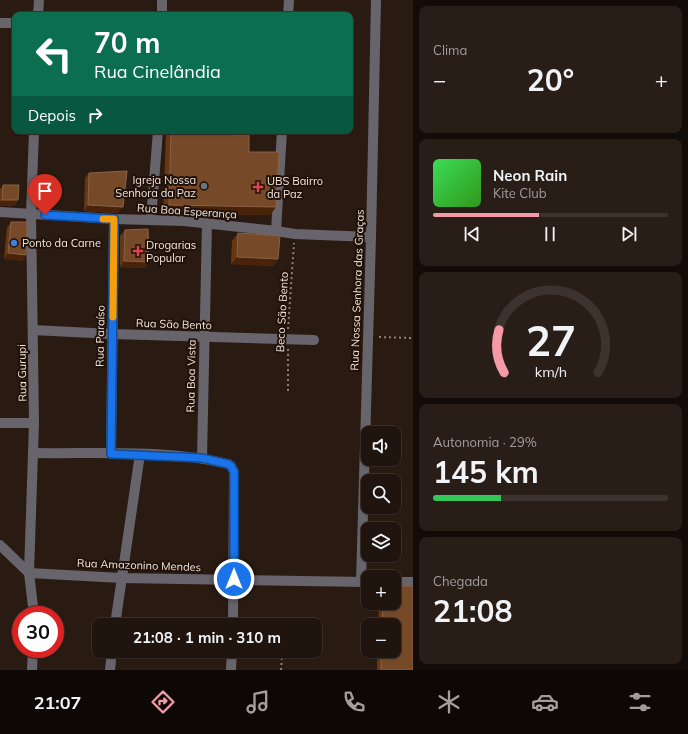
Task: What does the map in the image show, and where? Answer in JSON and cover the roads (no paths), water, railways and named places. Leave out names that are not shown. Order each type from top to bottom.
[{"type":"street","points":[[38,12],[39,0]]},
{"type":"street","points":[[162,0],[162,12]]},
{"type":"street","points":[[288,12],[289,0]]},
{"type":"street","name":"Rua Nossa Senhora das Graças","points":[[365,570],[368,337],[376,0]]},
{"type":"street","points":[[0,23],[12,23]]},
{"type":"street","name":"Rua Gurupi","points":[[33,606],[29,573],[34,453],[31,214],[34,134]]},
{"type":"street","points":[[151,219],[158,134]]},
{"type":"street","points":[[276,231],[282,134]]},
{"type":"street","name":"Rua Boa Esperança","points":[[0,212],[114,219],[151,219],[207,223],[295,234],[371,237]]},
{"type":"street","name":"Rua Paraíso","points":[[111,454],[114,219]]},
{"type":"street","name":"Rua Boa Vista","points":[[202,458],[207,223]]},
{"type":"street","name":"Rua São Bento","points":[[33,330],[314,340]]},
{"type":"street","points":[[0,423],[34,423]]},
{"type":"street","points":[[34,453],[140,454],[202,458],[231,466],[234,472],[233,618]]},
{"type":"street","points":[[116,618],[140,454]]},
{"type":"street","points":[[0,545],[29,573]]},
{"type":"street","name":"Rua Amazonino Mendes","points":[[29,573],[121,578],[361,582]]},
{"type":"street","points":[[401,582],[413,582]]},
{"type":"street","points":[[32,670],[33,658]]},
{"type":"street","points":[[110,670],[111,658]]},
{"type":"street","points":[[231,670],[232,658]]},
{"type":"place","name":"Igreja Nossa Senhora da Paz","points":[[204,186]]},
{"type":"place","name":"UBS Bairro da Paz","points":[[258,187]]},
{"type":"place","name":"Ponto da Carne","points":[[14,243]]},
{"type":"place","name":"Drogarias Popular","points":[[138,251]]}]
